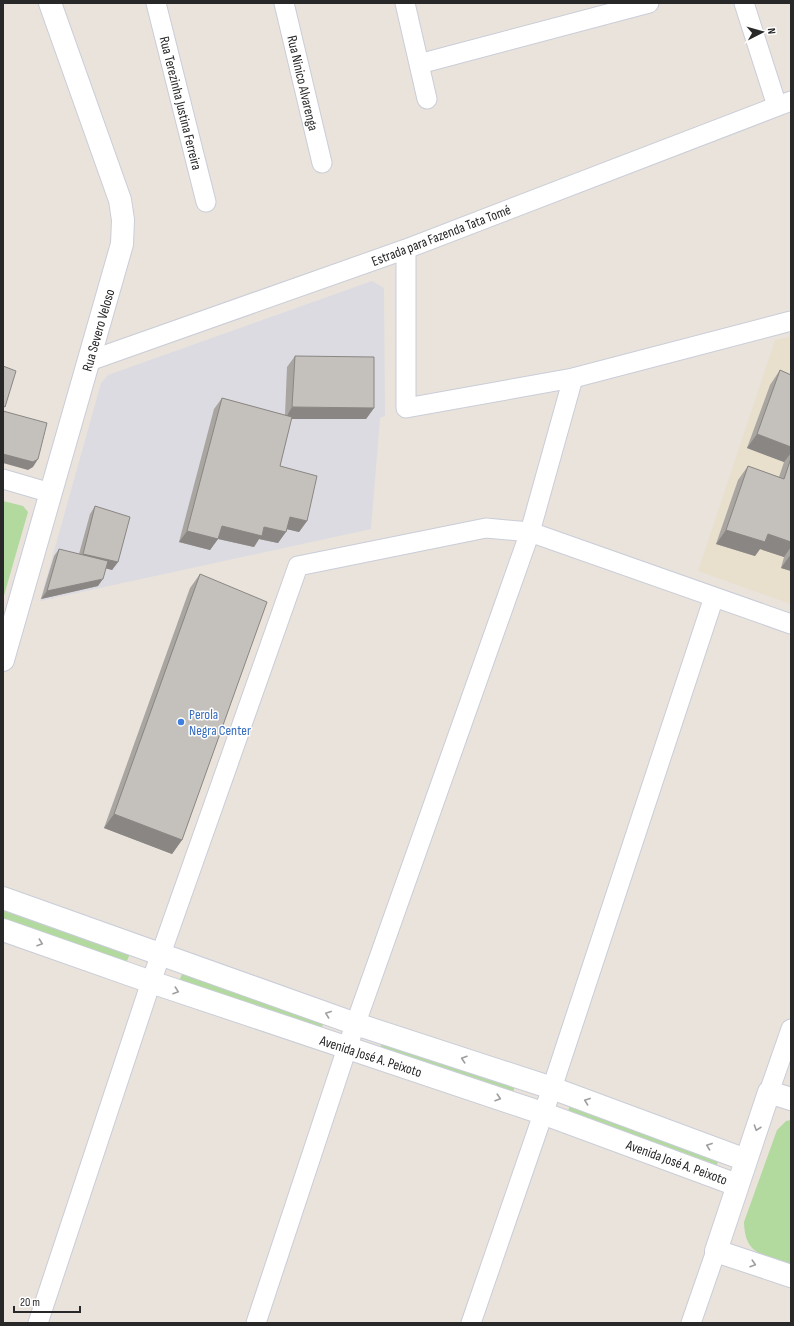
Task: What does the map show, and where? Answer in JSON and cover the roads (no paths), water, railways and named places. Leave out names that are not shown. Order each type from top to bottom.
[{"type":"street","name":"Rua Severo Veloso","points":[[3,660],[122,244],[123,220],[114,180],[50,3]]},
{"type":"street","name":"Rua Terezinha Justina Ferreira","points":[[156,3],[206,202]]},
{"type":"street","name":"Rua Ninico Alvarenga","points":[[284,3],[322,164]]},
{"type":"street","points":[[405,3],[427,99]]},
{"type":"street","points":[[419,64],[649,3]]},
{"type":"street","points":[[744,3],[784,103]]},
{"type":"street","name":"Estrada para Fazenda Tata Tomé","points":[[89,361],[406,249],[784,103]]},
{"type":"street","points":[[406,249],[406,408],[573,378],[791,321]]},
{"type":"street","points":[[256,1323],[347,1048],[530,532],[573,378]]},
{"type":"street","points":[[3,479],[51,493]]},
{"type":"street","points":[[38,1323],[151,982],[298,566],[486,528],[530,532],[791,624]]},
{"type":"street","points":[[471,1323],[542,1113],[552,1088],[714,597]]},
{"type":"street","points":[[3,898],[356,1024],[552,1088],[746,1160]]},
{"type":"street","name":"Avenida José A. Peixoto","points":[[3,930],[151,982],[542,1113],[737,1184]]},
{"type":"street","points":[[691,1323],[737,1184],[791,1029]]},
{"type":"street","points":[[769,1092],[791,1099]]},
{"type":"street","points":[[716,1251],[791,1276]]},
{"type":"place","name":"Perola Negra Center","points":[[181,722]]}]
